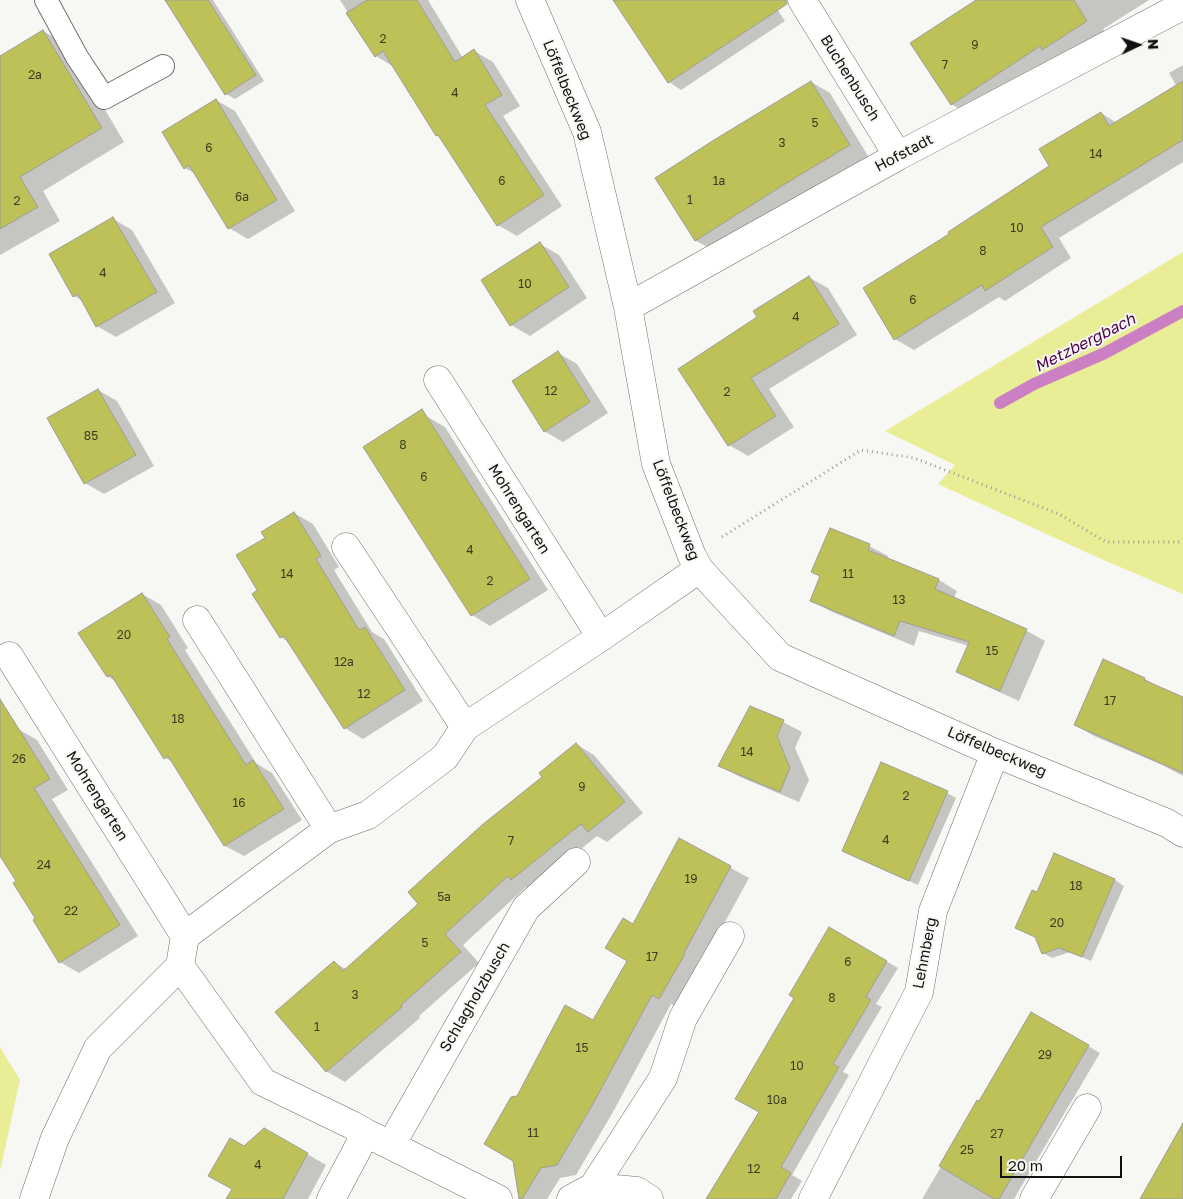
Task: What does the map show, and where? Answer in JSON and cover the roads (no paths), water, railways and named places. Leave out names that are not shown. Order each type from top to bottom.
[{"type":"street","name":"Löffelbeckweg","points":[[530,0],[586,132],[628,307],[656,464],[696,563],[780,656],[995,753],[1167,823],[1183,833]]},
{"type":"street","name":"Buchenbusch","points":[[802,0],[898,156]]},
{"type":"street","name":"Hofstadt","points":[[628,307],[898,156],[1183,4]]},
{"type":"street","name":"Mohrengarten","points":[[438,380],[601,637]]},
{"type":"street","points":[[346,547],[465,727]]},
{"type":"street","points":[[34,1199],[55,1138],[98,1048],[180,966],[185,936],[329,829],[368,815],[445,757],[465,727],[601,637],[696,563]]},
{"type":"street","points":[[197,620],[329,829]]},
{"type":"street","name":"Mohrengarten","points":[[9,656],[185,936]]},
{"type":"street","name":"Lehmberg","points":[[813,1199],[919,992],[933,911],[995,753]]},
{"type":"street","name":"Schlagholzbusch","points":[[391,1145],[526,908],[576,862]]},
{"type":"street","points":[[582,1193],[663,1078],[683,1018],[730,936]]},
{"type":"street","points":[[180,966],[263,1082],[498,1199]]},
{"type":"street","points":[[1034,1199],[1087,1108]]},
{"type":"street","points":[[331,1199],[366,1133]]},
{"type":"street","points":[[582,1193],[636,1191],[649,1199]]},
{"type":"lane","points":[[46,0],[77,57],[104,98],[163,66]]},
{"type":"waterway","name":"Metzbergbach","points":[[1000,403],[1034,384],[1105,353],[1183,311]]}]
